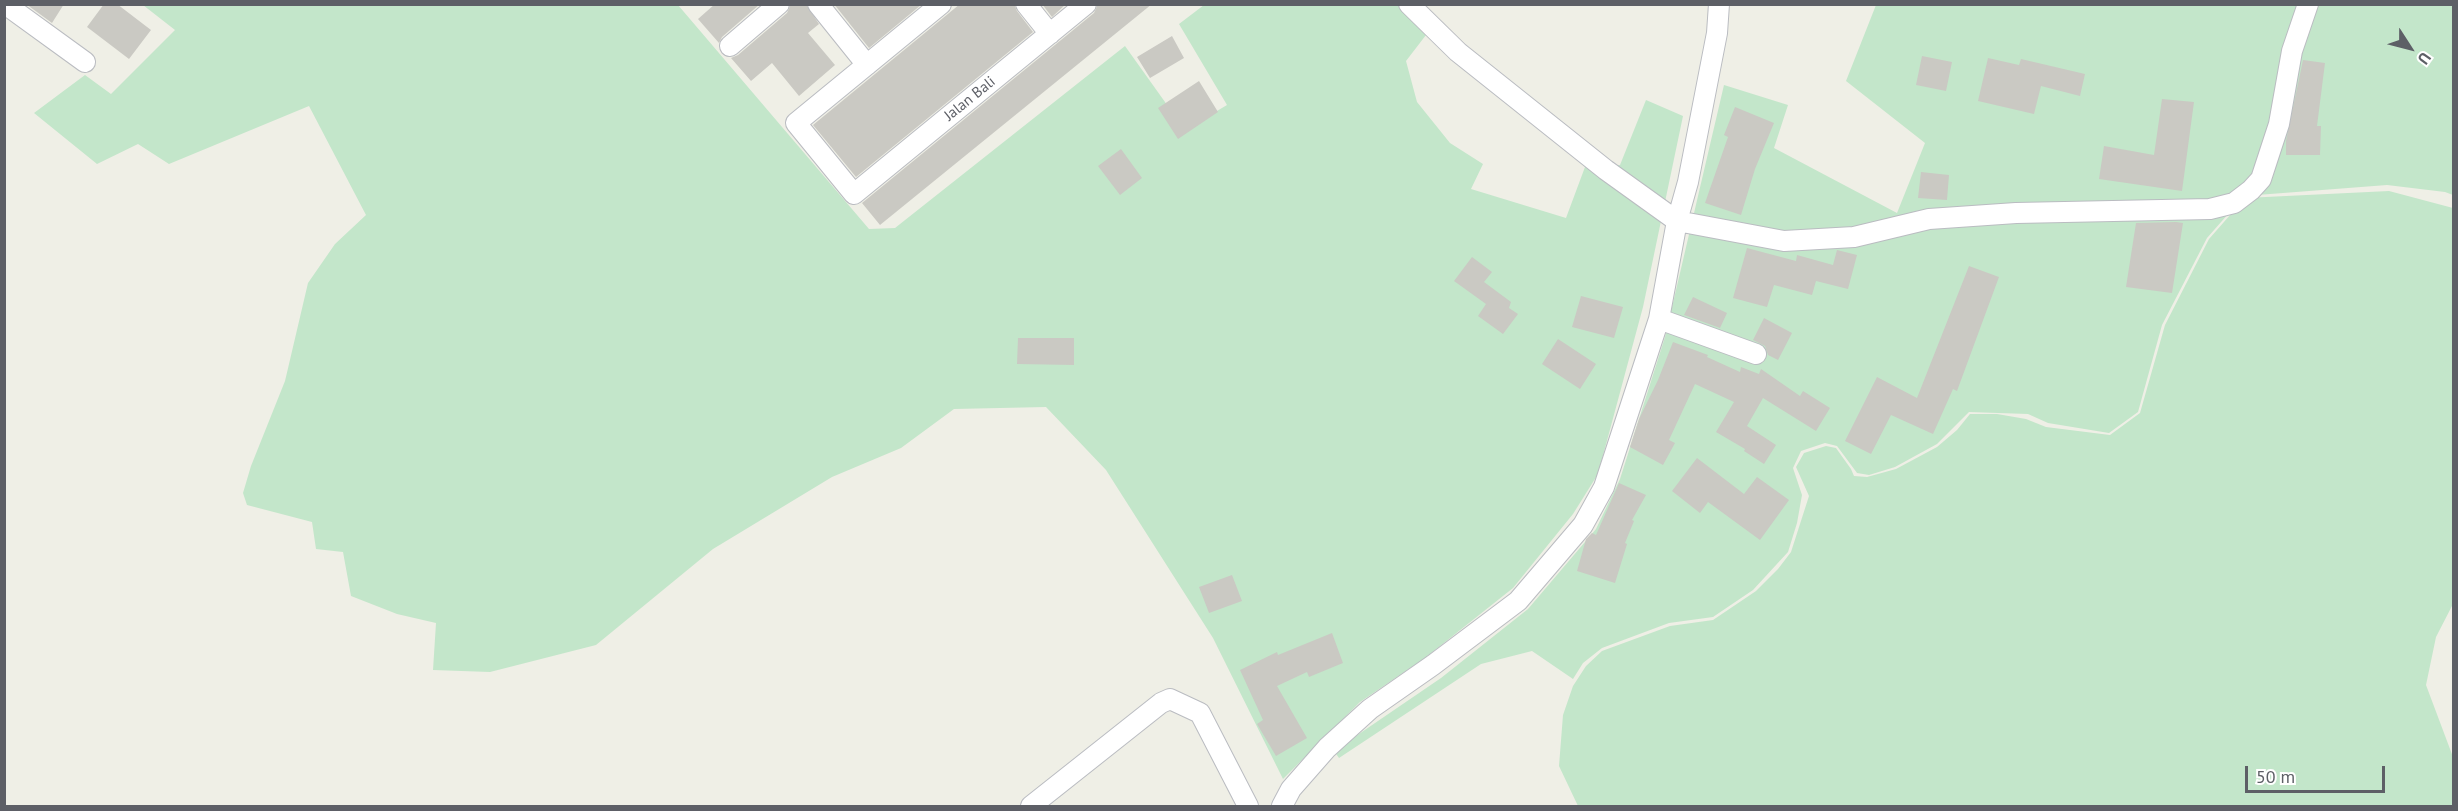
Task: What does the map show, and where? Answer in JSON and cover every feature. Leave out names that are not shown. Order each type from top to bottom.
[{"type":"street","points":[[5,4],[85,62]]},
{"type":"street","points":[[730,46],[779,4]]},
{"type":"street","points":[[818,4],[867,65],[932,7]]},
{"type":"street","points":[[1026,4],[1050,34]]},
{"type":"street","name":"Jalan Bali","points":[[867,65],[796,123],[854,194],[1086,4]]},
{"type":"street","points":[[1409,4],[1458,52],[1606,170],[1677,221],[1784,240],[1854,237],[1940,219],[2016,213],[2210,209],[2234,203],[2261,179],[2279,124],[2292,51],[2308,4]]},
{"type":"street","points":[[1282,807],[1291,789],[1328,748],[1370,709],[1518,601],[1583,525],[1604,487],[1659,319],[1677,221],[1688,182],[1714,45],[1719,4]]},
{"type":"street","points":[[1659,319],[1756,354]]},
{"type":"street","points":[[1032,807],[1161,703],[1170,699],[1200,713],[1248,807]]},
{"type":"green space","points":[[143,5],[678,5],[869,229],[895,228],[1125,46],[1185,130],[1227,105],[1179,24],[1204,5],[1418,5],[1436,22],[1406,61],[1417,102],[1450,143],[1483,164],[1471,189],[1566,218],[1585,167],[1620,165],[1646,100],[1683,116],[1643,307],[1598,474],[1573,514],[1513,588],[1425,658],[1360,702],[1283,779],[1213,638],[1106,470],[1046,407],[954,409],[901,448],[832,477],[713,549],[596,645],[490,672],[433,670],[436,623],[397,614],[351,596],[343,552],[316,549],[312,522],[247,505],[243,493],[251,466],[285,381],[308,283],[335,244],[366,215],[309,106],[169,164],[138,144],[97,164],[34,113],[85,75],[111,94],[175,30]]},
{"type":"green space","points":[[1876,5],[2453,5],[2453,195],[2387,185],[2244,196],[2207,238],[2162,325],[2138,412],[2109,433],[2048,423],[2028,414],[1969,412],[1937,444],[1895,467],[1869,475],[1857,473],[1837,446],[1825,443],[1801,451],[1793,468],[1802,495],[1797,523],[1788,552],[1753,590],[1713,617],[1669,623],[1602,648],[1583,663],[1573,679],[1532,651],[1481,664],[1339,758],[1334,751],[1441,678],[1528,609],[1596,529],[1620,479],[1665,337],[1724,85],[1788,105],[1774,148],[1897,213],[1925,143],[1846,81]]},
{"type":"green space","points":[[2389,191],[2453,208],[2453,604],[2436,637],[2426,685],[2453,757],[2453,806],[1578,806],[1559,766],[1563,715],[1573,686],[1586,666],[1602,651],[1670,626],[1713,620],[1756,591],[1778,569],[1791,552],[1809,496],[1796,467],[1804,453],[1826,446],[1836,448],[1854,476],[1867,477],[1896,469],[1937,447],[1957,430],[1970,414],[1997,414],[2026,419],[2046,427],[2110,435],[2140,413],[2165,325],[2209,239],[2245,198]]},
{"type":"building","points":[[26,4],[64,4],[52,23]]},
{"type":"building","points":[[104,4],[117,4],[151,30],[129,59],[87,27]]},
{"type":"building","points":[[715,4],[760,4],[722,37],[719,43],[698,19]]},
{"type":"building","points":[[791,4],[806,4],[819,24],[808,33],[835,65],[799,96],[772,63],[751,81],[731,58],[738,55],[787,13]]},
{"type":"building","points":[[834,4],[920,4],[921,5],[869,48]]},
{"type":"building","points":[[960,4],[1014,4],[1033,32],[856,177],[813,125]]},
{"type":"building","points":[[1042,4],[1066,4],[1052,17]]},
{"type":"building","points":[[1098,4],[1152,4],[880,225],[862,203],[1094,13]]},
{"type":"building","points":[[1172,36],[1184,58],[1150,78],[1137,57]]},
{"type":"building","points":[[1922,56],[1952,62],[1946,91],[1916,85]]},
{"type":"building","points":[[1988,58],[2019,65],[2021,59],[2085,74],[2080,96],[2041,86],[2034,114],[1978,101]]},
{"type":"building","points":[[2303,60],[2325,63],[2317,126],[2321,126],[2320,155],[2286,155],[2286,141]]},
{"type":"building","points":[[1199,81],[1218,112],[1178,139],[1158,108]]},
{"type":"building","points":[[2162,99],[2194,102],[2182,191],[2099,179],[2104,146],[2154,155]]},
{"type":"building","points":[[1735,107],[1774,123],[1755,169],[1741,215],[1705,203],[1728,137],[1724,135]]},
{"type":"building","points":[[1121,149],[1142,178],[1120,195],[1098,166]]},
{"type":"building","points":[[1921,172],[1949,175],[1947,200],[1918,198]]},
{"type":"building","points":[[2136,223],[2183,223],[2172,293],[2126,287]]},
{"type":"building","points":[[1747,248],[1796,261],[1797,255],[1833,265],[1837,250],[1857,255],[1848,289],[1816,281],[1812,295],[1774,285],[1767,307],[1733,298]]},
{"type":"building","points":[[1472,257],[1492,272],[1484,282],[1511,302],[1509,308],[1518,314],[1503,334],[1478,316],[1486,304],[1454,281]]},
{"type":"building","points":[[1969,266],[1999,277],[1957,391],[1953,389],[1933,434],[1891,415],[1871,454],[1845,441],[1877,377],[1917,398]]},
{"type":"building","points":[[1581,296],[1623,307],[1614,338],[1572,327]]},
{"type":"building","points":[[1693,297],[1727,313],[1720,328],[1684,315]]},
{"type":"building","points":[[1764,318],[1792,333],[1778,360],[1768,355],[1765,346],[1753,340]]},
{"type":"building","points":[[1018,338],[1074,338],[1074,365],[1017,364]]},
{"type":"building","points":[[1558,339],[1596,364],[1580,389],[1542,364]]},
{"type":"building","points":[[1673,342],[1708,355],[1707,357],[1740,372],[1741,367],[1759,374],[1761,369],[1800,396],[1803,391],[1830,408],[1816,431],[1763,398],[1747,426],[1776,445],[1764,464],[1744,451],[1745,449],[1716,432],[1734,402],[1695,384],[1669,440],[1675,443],[1663,465],[1630,447],[1639,419]]},
{"type":"building","points":[[1697,458],[1744,494],[1757,477],[1789,500],[1760,540],[1708,502],[1700,513],[1672,491]]},
{"type":"building","points":[[1619,483],[1646,495],[1632,520],[1634,521],[1625,543],[1627,544],[1615,583],[1577,571],[1586,539],[1592,533],[1596,535]]},
{"type":"building","points":[[1232,575],[1242,601],[1209,613],[1199,587]]},
{"type":"building","points":[[1332,633],[1343,663],[1309,677],[1307,672],[1277,686],[1307,738],[1276,756],[1257,724],[1263,720],[1240,670],[1277,652],[1278,655]]}]
